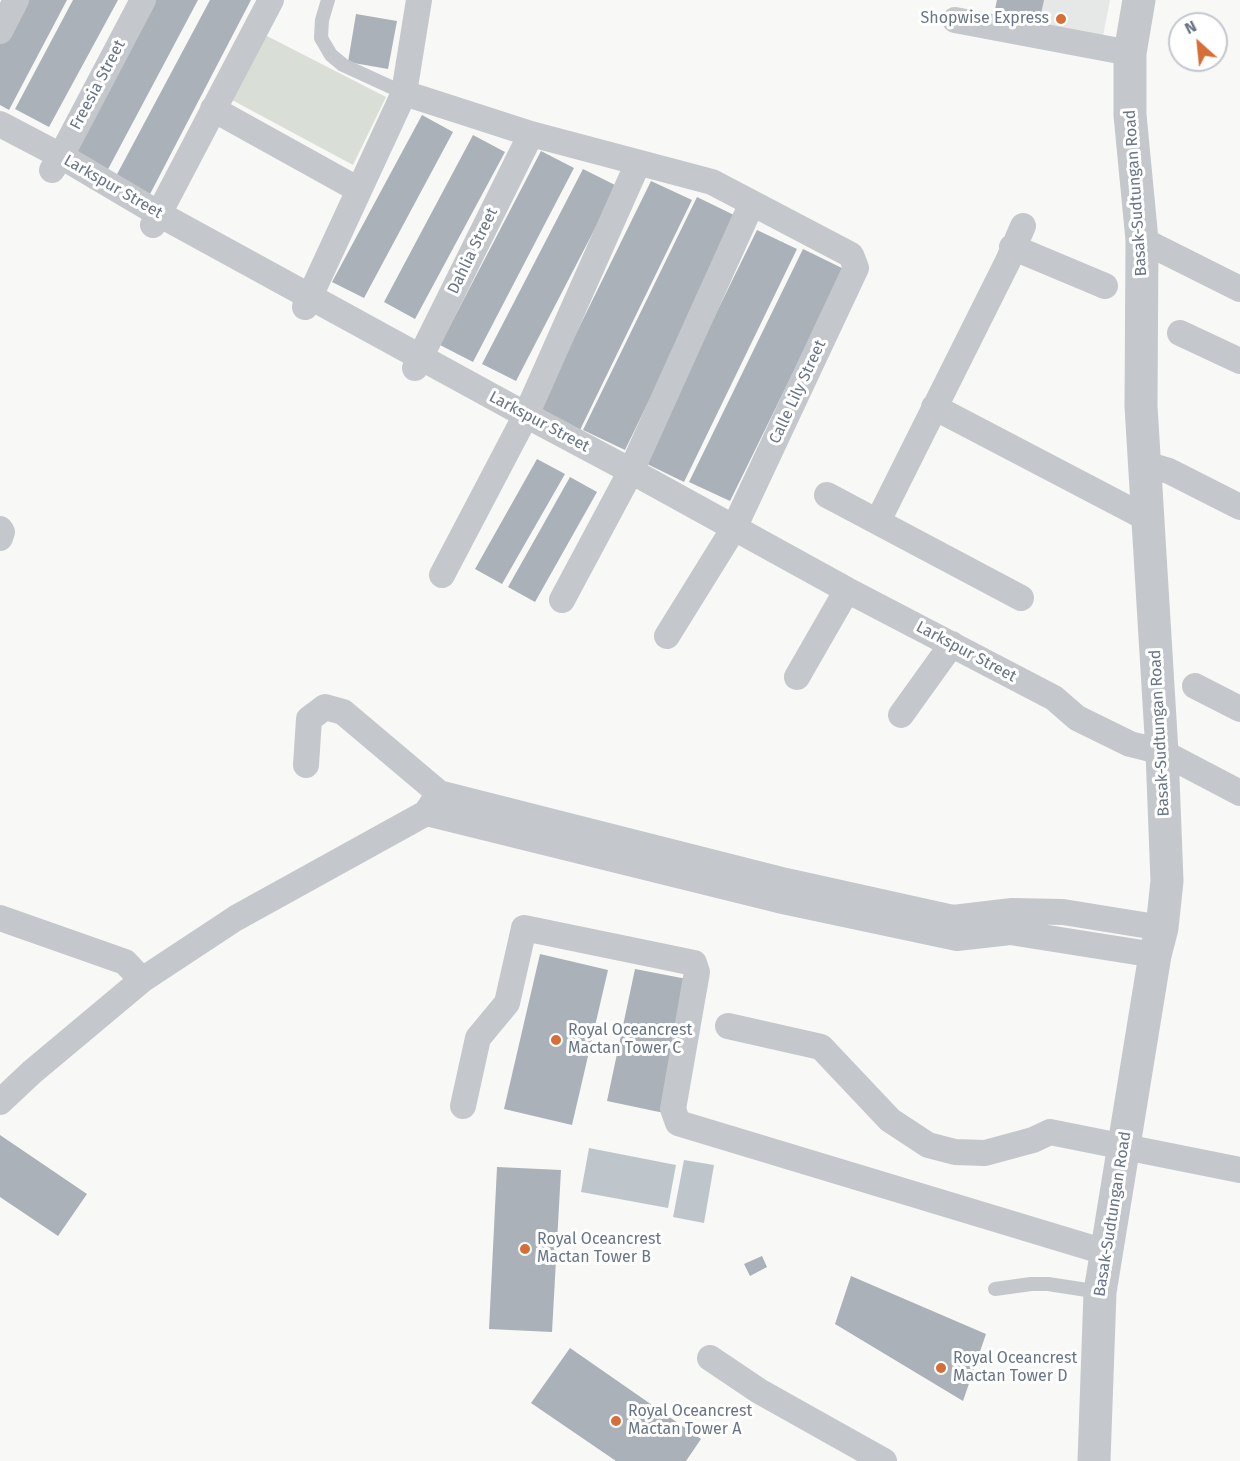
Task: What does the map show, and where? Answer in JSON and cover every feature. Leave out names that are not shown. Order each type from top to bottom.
[{"type":"street","points":[[0,31],[16,0]]},
{"type":"street","name":"Freesia Street","points":[[57,163],[143,0]]},
{"type":"street","points":[[156,220],[271,0]]},
{"type":"street","points":[[308,302],[404,93],[419,0]]},
{"type":"street","name":"Basak-Sudtungan Road","points":[[1094,1461],[1100,1293],[1105,1252],[1167,881],[1162,752],[1141,406],[1142,240],[1130,115],[1130,53],[1139,0]]},
{"type":"street","points":[[955,20],[1130,53]]},
{"type":"street","points":[[404,93],[531,134],[711,183],[752,203],[627,478],[562,600]]},
{"type":"street","points":[[213,109],[359,190]]},
{"type":"street","name":"Larkspur Street","points":[[0,124],[57,163],[156,220],[947,650],[1046,713],[1077,718],[1130,744],[1162,752],[1240,793]]},
{"type":"street","name":"Dahlia Street","points":[[417,363],[531,134]]},
{"type":"street","name":"Larkspur Street","points":[[0,141],[57,163]]},
{"type":"street","points":[[442,575],[523,421],[638,163]]},
{"type":"street","name":"Calle Lily Street","points":[[667,636],[731,534],[856,268],[851,255],[752,203]]},
{"type":"street","points":[[878,521],[1008,261],[1018,236],[1105,286]]},
{"type":"street","points":[[1142,240],[1240,289]]},
{"type":"street","points":[[1180,333],[1240,361]]},
{"type":"street","points":[[934,407],[1148,519]]},
{"type":"street","points":[[1145,465],[1169,471],[1240,507]]},
{"type":"street","points":[[827,495],[1021,597]]},
{"type":"street","points":[[0,529],[2,532],[0,538]]},
{"type":"street","points":[[797,676],[844,596]]},
{"type":"street","points":[[901,715],[947,650]]},
{"type":"street","points":[[1195,686],[1240,709]]},
{"type":"street","points":[[306,765],[309,719],[325,707],[343,712],[433,803],[782,891],[957,938],[1011,921],[1063,912],[1158,941]]},
{"type":"street","points":[[0,1102],[32,1072],[142,980],[236,918],[433,803]]},
{"type":"street","points":[[0,918],[125,962],[142,980]]},
{"type":"street","points":[[463,1106],[478,1038],[507,1003],[524,928],[694,963],[697,972],[673,1109],[678,1123],[1105,1252]]},
{"type":"street","points":[[728,1026],[821,1047],[890,1120],[928,1145],[955,1152],[985,1153],[1033,1140],[1050,1132],[1240,1170]]},
{"type":"street","points":[[710,1358],[759,1391],[884,1461]]},
{"type":"lane","points":[[328,0],[322,20],[321,38],[331,55],[343,65],[404,93]]},
{"type":"lane","points":[[995,1289],[1040,1284],[1100,1293]]},
{"type":"shaded area","name":"Shopwise Express","points":[[997,0],[1110,0],[1103,36],[994,14]]},
{"type":"shaded area","points":[[265,35],[386,97],[353,165],[232,100]]},
{"type":"shaded area","points":[[589,1148],[676,1165],[668,1208],[581,1192]]},
{"type":"shaded area","points":[[684,1160],[714,1165],[704,1223],[673,1217]]},
{"type":"building","points":[[23,0],[67,0],[9,110],[0,105],[0,44]]},
{"type":"building","points":[[73,0],[118,0],[49,127],[15,109]]},
{"type":"building","points":[[153,0],[198,0],[106,173],[72,155]]},
{"type":"building","points":[[210,0],[251,0],[149,196],[115,178]]},
{"type":"building","points":[[997,0],[1044,0],[1039,23],[994,14]]},
{"type":"building","points":[[356,14],[397,21],[388,69],[348,62]]},
{"type":"building","points":[[422,115],[453,132],[364,298],[332,282]]},
{"type":"building","points":[[473,135],[505,152],[415,319],[384,302]]},
{"type":"building","points":[[541,151],[574,168],[473,362],[440,345]]},
{"type":"building","points":[[583,169],[617,186],[516,381],[482,364]]},
{"type":"building","points":[[651,181],[692,200],[579,432],[537,413]]},
{"type":"building","points":[[697,197],[738,217],[625,450],[583,430]]},
{"type":"building","points":[[757,230],[797,249],[684,482],[643,462]]},
{"type":"building","points":[[803,249],[844,269],[730,501],[689,482]]},
{"type":"building","points":[[537,459],[565,474],[502,584],[475,569]]},
{"type":"building","points":[[570,477],[597,492],[535,602],[508,587]]},
{"type":"building","name":"Royal Oceancrest Mactan Tower C","points":[[540,954],[608,970],[572,1125],[504,1109]]},
{"type":"building","points":[[635,969],[692,980],[664,1113],[607,1101]]},
{"type":"building","points":[[0,1135],[87,1194],[58,1236],[0,1197]]},
{"type":"building","name":"Royal Oceancrest Mactan Tower B","points":[[497,1167],[561,1170],[552,1332],[489,1329]]},
{"type":"building","points":[[762,1256],[767,1267],[750,1276],[744,1264]]},
{"type":"building","name":"Royal Oceancrest Mactan Tower D","points":[[851,1276],[986,1334],[963,1401],[835,1324]]},
{"type":"building","name":"Royal Oceancrest Mactan Tower A","points":[[570,1348],[701,1439],[686,1461],[616,1461],[531,1403]]},
{"type":"place","name":"Shopwise Express","points":[[1061,19]]},
{"type":"place","name":"Royal Oceancrest Mactan Tower C","points":[[556,1040]]},
{"type":"place","name":"Royal Oceancrest Mactan Tower B","points":[[525,1249]]},
{"type":"place","name":"Royal Oceancrest Mactan Tower D","points":[[941,1368]]},
{"type":"place","name":"Royal Oceancrest Mactan Tower A","points":[[616,1421]]}]
